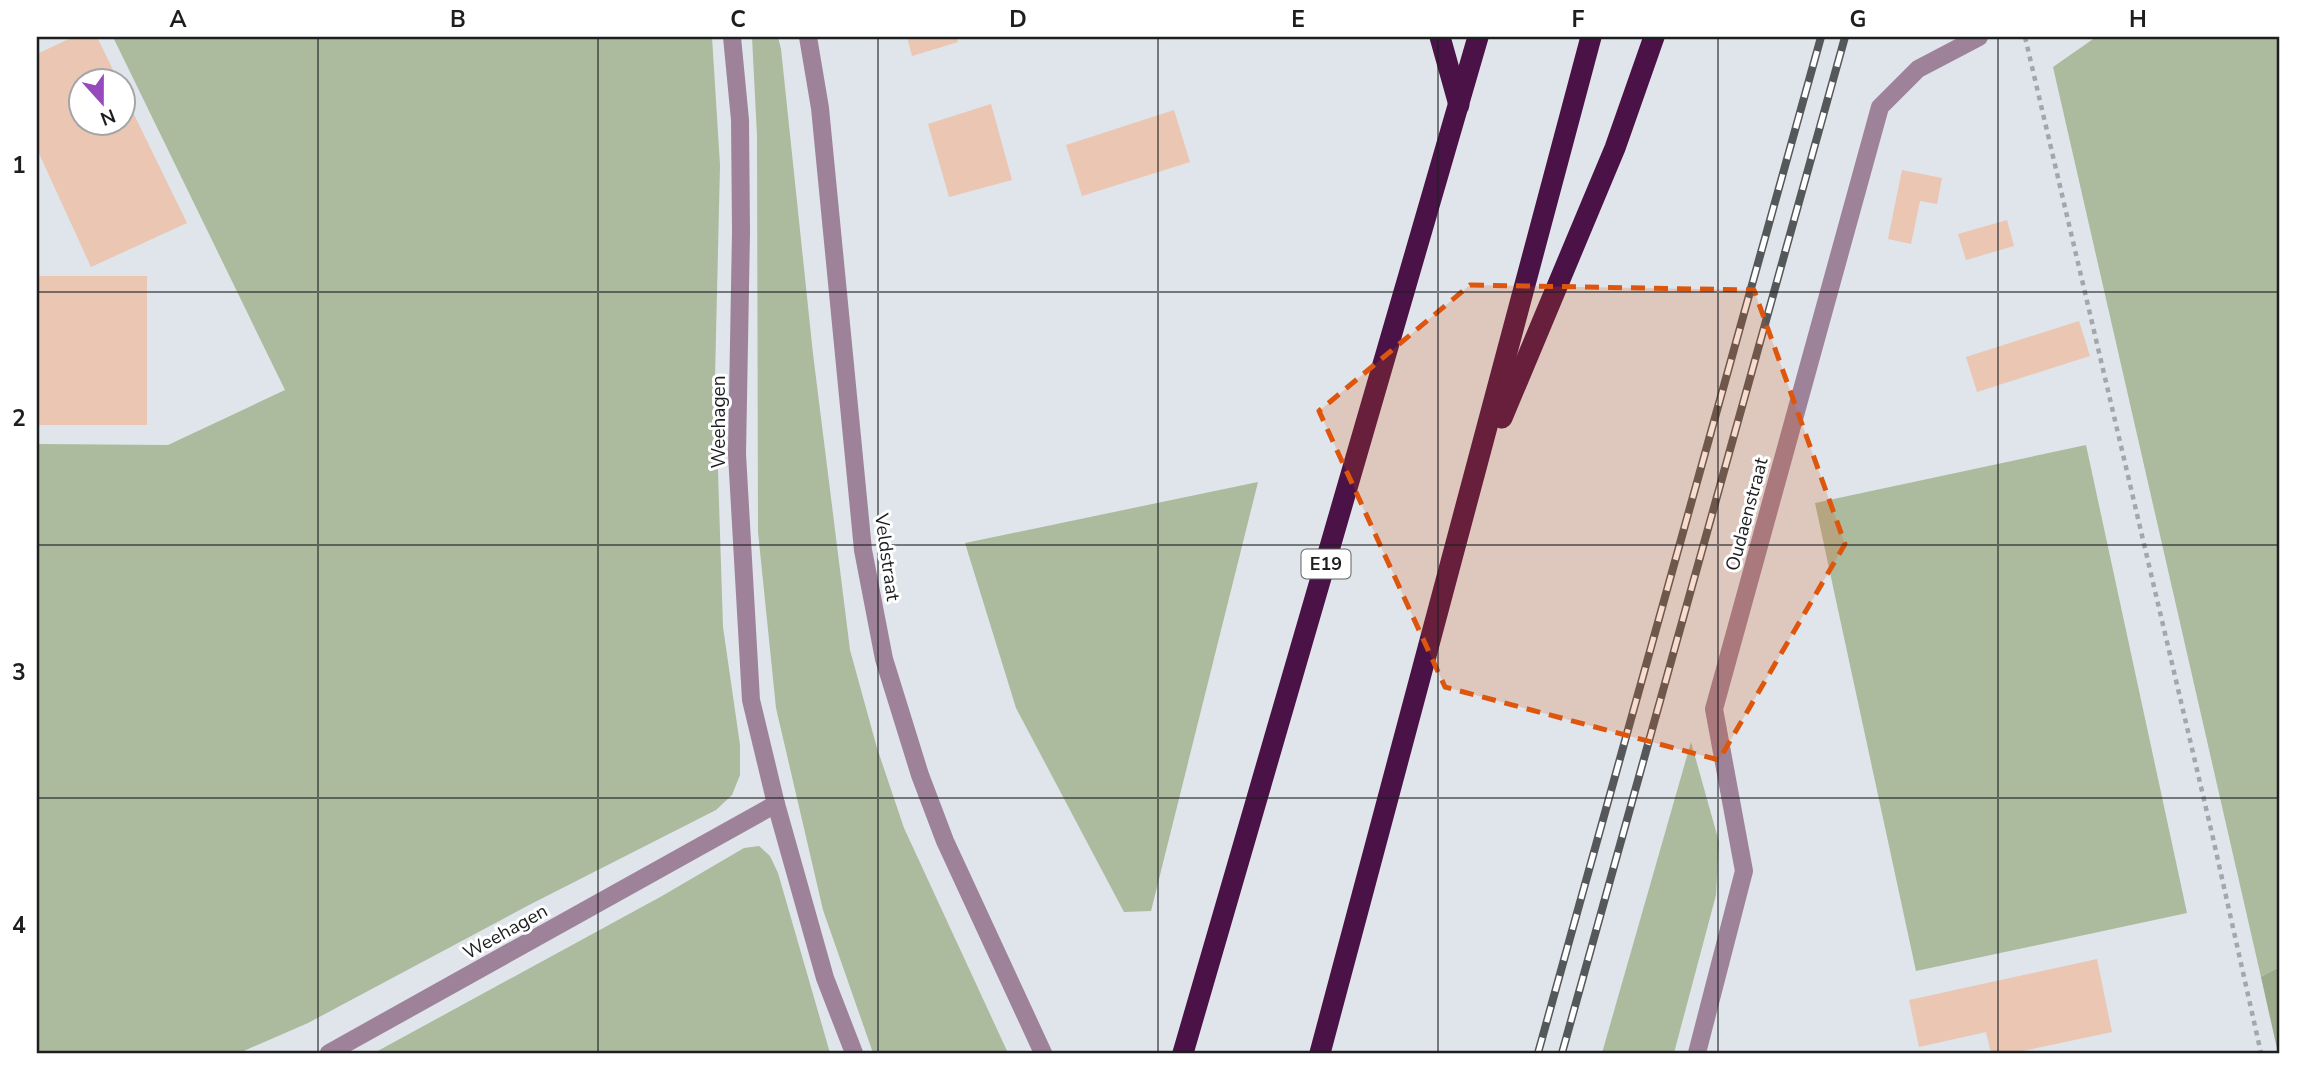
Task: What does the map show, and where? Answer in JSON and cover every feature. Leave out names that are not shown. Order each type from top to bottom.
[{"type":"highway","points":[[1440,37],[1460,107]]},
{"type":"highway","name":"E19","points":[[1183,1053],[1460,107],[1478,37]]},
{"type":"highway","points":[[1320,1053],[1591,37]]},
{"type":"highway","points":[[1471,491],[1615,148],[1654,37]]},
{"type":"street","name":"Weehagen","points":[[732,37],[740,120],[738,468],[751,700],[776,804],[825,978],[854,1053]]},
{"type":"street","name":"Veldstraat","points":[[808,37],[820,108],[863,550],[884,659],[920,775],[945,841],[1043,1053]]},
{"type":"street","name":"Oudaenstraat","points":[[1697,1053],[1744,871],[1714,709],[1880,107],[1918,69],[1979,37]]},
{"type":"street","name":"Weehagen","points":[[329,1053],[776,804]]},
{"type":"path","points":[[2025,37],[2261,1053]]},
{"type":"highlighted area","points":[[1470,285],[1754,290],[1845,544],[1719,760],[1445,687],[1319,411]]},
{"type":"green space","points":[[113,37],[712,37],[720,165],[715,378],[723,627],[740,745],[740,775],[732,795],[716,810],[529,905],[308,1023],[239,1053],[37,1053],[37,444],[168,445],[285,390],[136,84],[136,66],[127,66]]},
{"type":"green space","points":[[752,37],[778,37],[781,49],[813,354],[850,650],[877,748],[904,828],[1008,1053],[873,1053],[823,910],[776,708],[758,532],[757,136]]},
{"type":"green space","points":[[2096,37],[2279,37],[2279,967],[2261,977],[2053,67]]},
{"type":"green space","points":[[2086,445],[2187,913],[1916,971],[1815,503]]},
{"type":"green space","points":[[1258,482],[1151,911],[1124,912],[1016,708],[965,543]]},
{"type":"green space","points":[[1691,742],[1719,842],[1716,895],[1674,1053],[1602,1053]]},
{"type":"green space","points":[[759,846],[770,856],[778,873],[830,1053],[374,1053],[662,896],[744,848]]},
{"type":"green space","points":[[2279,967],[2279,1053],[2278,1053],[2261,977]]},
{"type":"building","points":[[73,37],[97,37],[111,66],[66,66],[66,136],[136,136],[136,119],[187,223],[91,267],[37,149],[37,54]]},
{"type":"building","points":[[907,37],[956,37],[958,42],[912,56]]},
{"type":"building","points":[[991,104],[1012,180],[949,197],[928,124]]},
{"type":"building","points":[[1174,110],[1190,162],[1082,196],[1066,145]]},
{"type":"building","points":[[1902,170],[1942,178],[1937,204],[1920,201],[1911,244],[1888,239]]},
{"type":"building","points":[[2007,220],[2014,246],[1966,260],[1958,234]]},
{"type":"building","points":[[37,276],[147,276],[147,425],[37,425]]},
{"type":"building","points":[[2079,321],[2090,356],[1977,392],[1966,357]]},
{"type":"building","points":[[2097,959],[2112,1032],[2013,1053],[1991,1053],[1986,1032],[1919,1047],[1909,1000]]},
{"type":"railway","points":[[1538,1053],[1821,37]]},
{"type":"railway","points":[[1562,1053],[1845,37]]}]
